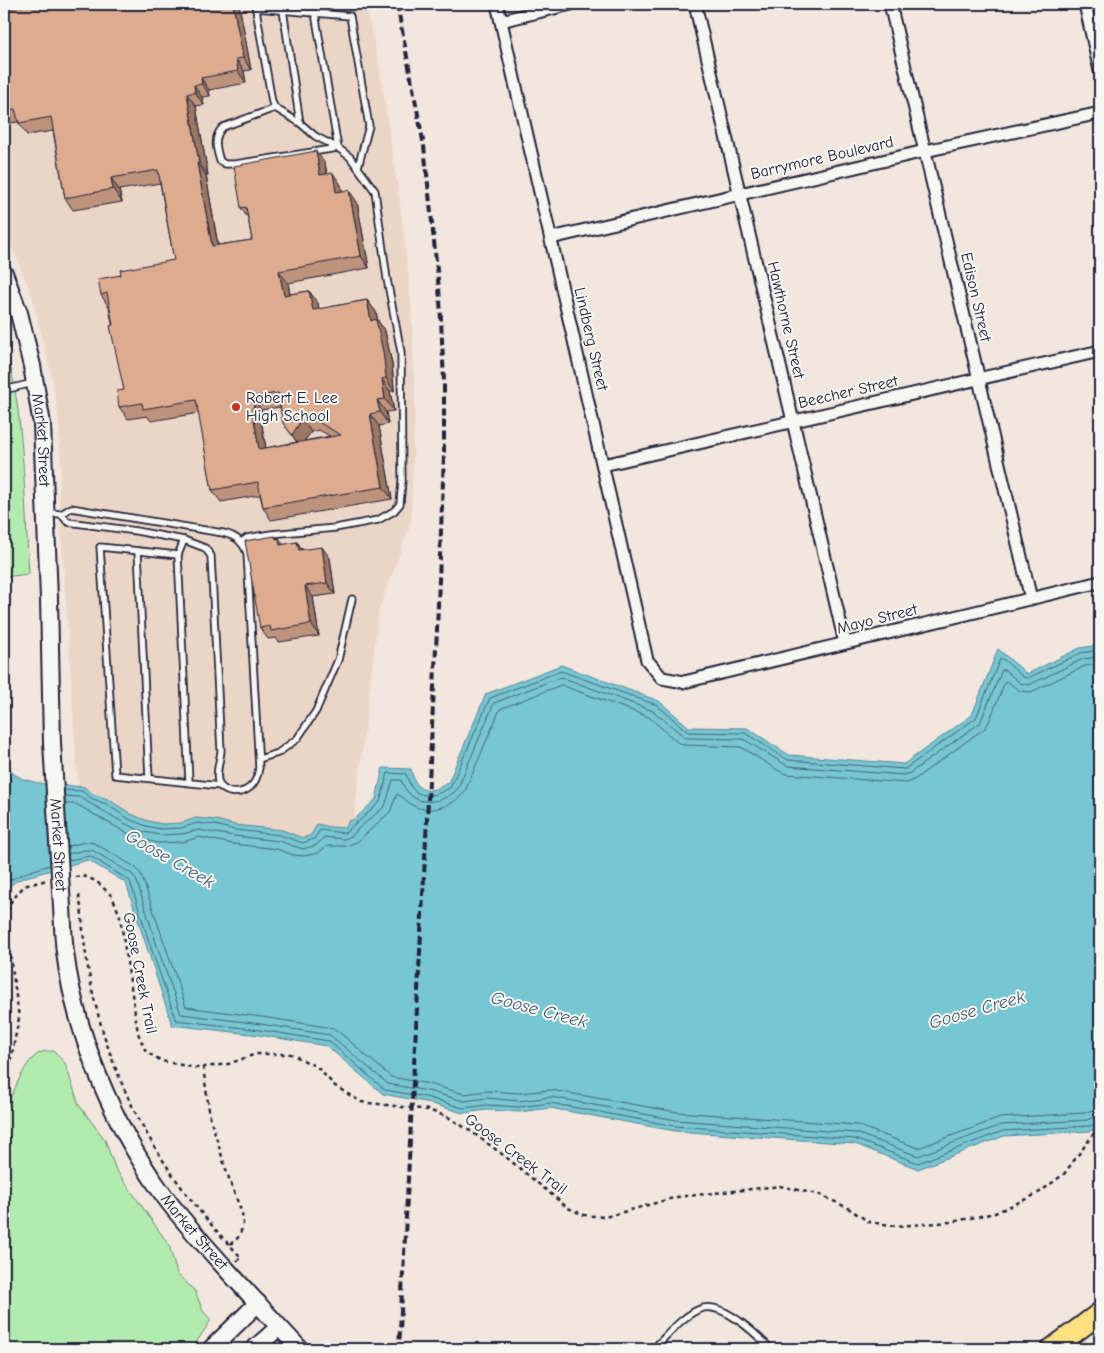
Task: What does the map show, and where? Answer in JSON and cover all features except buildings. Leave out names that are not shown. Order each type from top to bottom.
[{"type":"highway","points":[[1052,1349],[1100,1313]]},
{"type":"main road","name":"Market Street","points":[[4,273],[19,313],[35,382],[53,513],[52,743],[65,954],[75,1003],[89,1050],[108,1099],[131,1146],[160,1190],[191,1230],[300,1349]]},
{"type":"main road","points":[[211,1349],[258,1303]]},
{"type":"main road","points":[[254,1349],[279,1327]]},
{"type":"street","name":"Lindberg Street","points":[[497,4],[647,660],[662,678]]},
{"type":"street","points":[[501,21],[572,4]]},
{"type":"street","name":"Hawthorne Street","points":[[695,4],[845,644]]},
{"type":"street","name":"Edison Street","points":[[890,4],[1031,599]]},
{"type":"street","points":[[1085,4],[1100,71]]},
{"type":"street","name":"Barrymore Boulevard","points":[[551,238],[925,151],[1100,113]]},
{"type":"street","name":"Beecher Street","points":[[603,465],[1100,351]]},
{"type":"street","name":"Mayo Street","points":[[662,678],[684,682],[1100,582]]},
{"type":"lane","points":[[241,542],[247,538],[271,534],[366,523],[386,516],[400,504],[402,481],[401,352],[387,279],[375,191],[350,157],[338,148],[315,136],[300,123],[275,108],[272,102],[256,6],[350,16],[369,126],[358,167]]},
{"type":"lane","points":[[282,10],[300,123]]},
{"type":"lane","points":[[315,13],[338,148]]},
{"type":"lane","points":[[275,108],[223,127],[218,133],[216,142],[220,161],[225,164],[235,164],[338,148]]},
{"type":"lane","points":[[4,390],[35,382]]},
{"type":"lane","points":[[53,513],[71,508],[228,534],[241,542],[246,553],[259,759],[258,776],[254,784],[246,791],[235,793],[226,791],[220,786],[115,774],[100,547],[178,555]]},
{"type":"lane","points":[[53,513],[68,522],[136,531],[184,540],[205,548],[211,556],[221,751],[218,768],[220,786]]},
{"type":"lane","points":[[184,540],[178,555],[190,782]]},
{"type":"lane","points":[[138,551],[149,778]]},
{"type":"lane","points":[[259,759],[278,753],[297,739],[316,711],[338,660],[352,599]]},
{"type":"lane","points":[[653,1349],[687,1316],[701,1308],[714,1307],[748,1326],[771,1349]]},
{"type":"path","name":"Goose Creek Trail","points":[[67,878],[84,876],[96,880],[112,896],[120,916],[138,1033],[146,1052],[162,1061],[196,1068],[228,1064],[256,1054],[291,1054],[317,1067],[335,1086],[361,1102],[428,1110],[448,1117],[506,1157],[568,1208],[584,1215],[604,1217],[677,1197],[780,1186],[821,1195],[848,1208],[869,1222],[897,1226],[951,1222],[995,1213],[1037,1194],[1064,1174],[1094,1132],[1100,1129]]},
{"type":"path","points":[[4,1084],[19,1018],[7,930],[9,904],[24,886],[50,880]]},
{"type":"path","points":[[80,895],[86,955],[94,1000],[104,1037],[119,1079],[145,1132],[170,1172],[201,1215],[241,1257],[228,1271]]},
{"type":"path","points":[[203,1067],[210,1117],[227,1173],[242,1212],[243,1224],[240,1235],[229,1245]]},
{"type":"shaded area","name":"Robert E. Lee High School","points":[[4,4],[365,4],[379,64],[401,210],[411,302],[415,391],[411,523],[379,610],[354,819],[349,821],[345,828],[317,824],[311,835],[303,838],[282,830],[235,825],[216,820],[196,818],[181,823],[162,824],[131,814],[108,799],[78,786],[59,495],[61,468],[59,423],[52,377],[31,293],[4,228]]},
{"type":"green space","points":[[4,340],[11,368],[20,426],[29,574],[4,577]]},
{"type":"green space","points":[[54,1051],[65,1063],[79,1105],[105,1140],[115,1168],[169,1245],[177,1274],[195,1291],[203,1311],[211,1320],[192,1349],[4,1349],[4,1112],[30,1061],[42,1052]]},
{"type":"water","name":"Goose Creek","points":[[1100,645],[1100,1126],[1091,1131],[1004,1136],[918,1169],[855,1144],[675,1131],[550,1108],[519,1112],[487,1110],[463,1113],[425,1102],[383,1094],[327,1046],[259,1035],[172,1025],[126,883],[88,860],[26,877],[4,890],[4,764],[14,774],[23,779],[38,783],[84,787],[93,794],[108,799],[131,814],[148,821],[162,824],[181,823],[196,818],[216,820],[235,825],[282,830],[303,838],[311,835],[317,824],[345,828],[349,821],[355,819],[376,799],[383,768],[411,769],[419,787],[428,790],[448,783],[486,694],[561,665],[659,701],[689,727],[747,728],[789,755],[904,764],[972,715],[998,649],[1027,674],[1080,648]]},
{"type":"railway","points":[[397,4],[424,146],[440,299],[444,381],[444,456],[437,630],[399,1349]]},
{"type":"place","name":"Robert E. Lee High School","points":[[236,407]]}]
